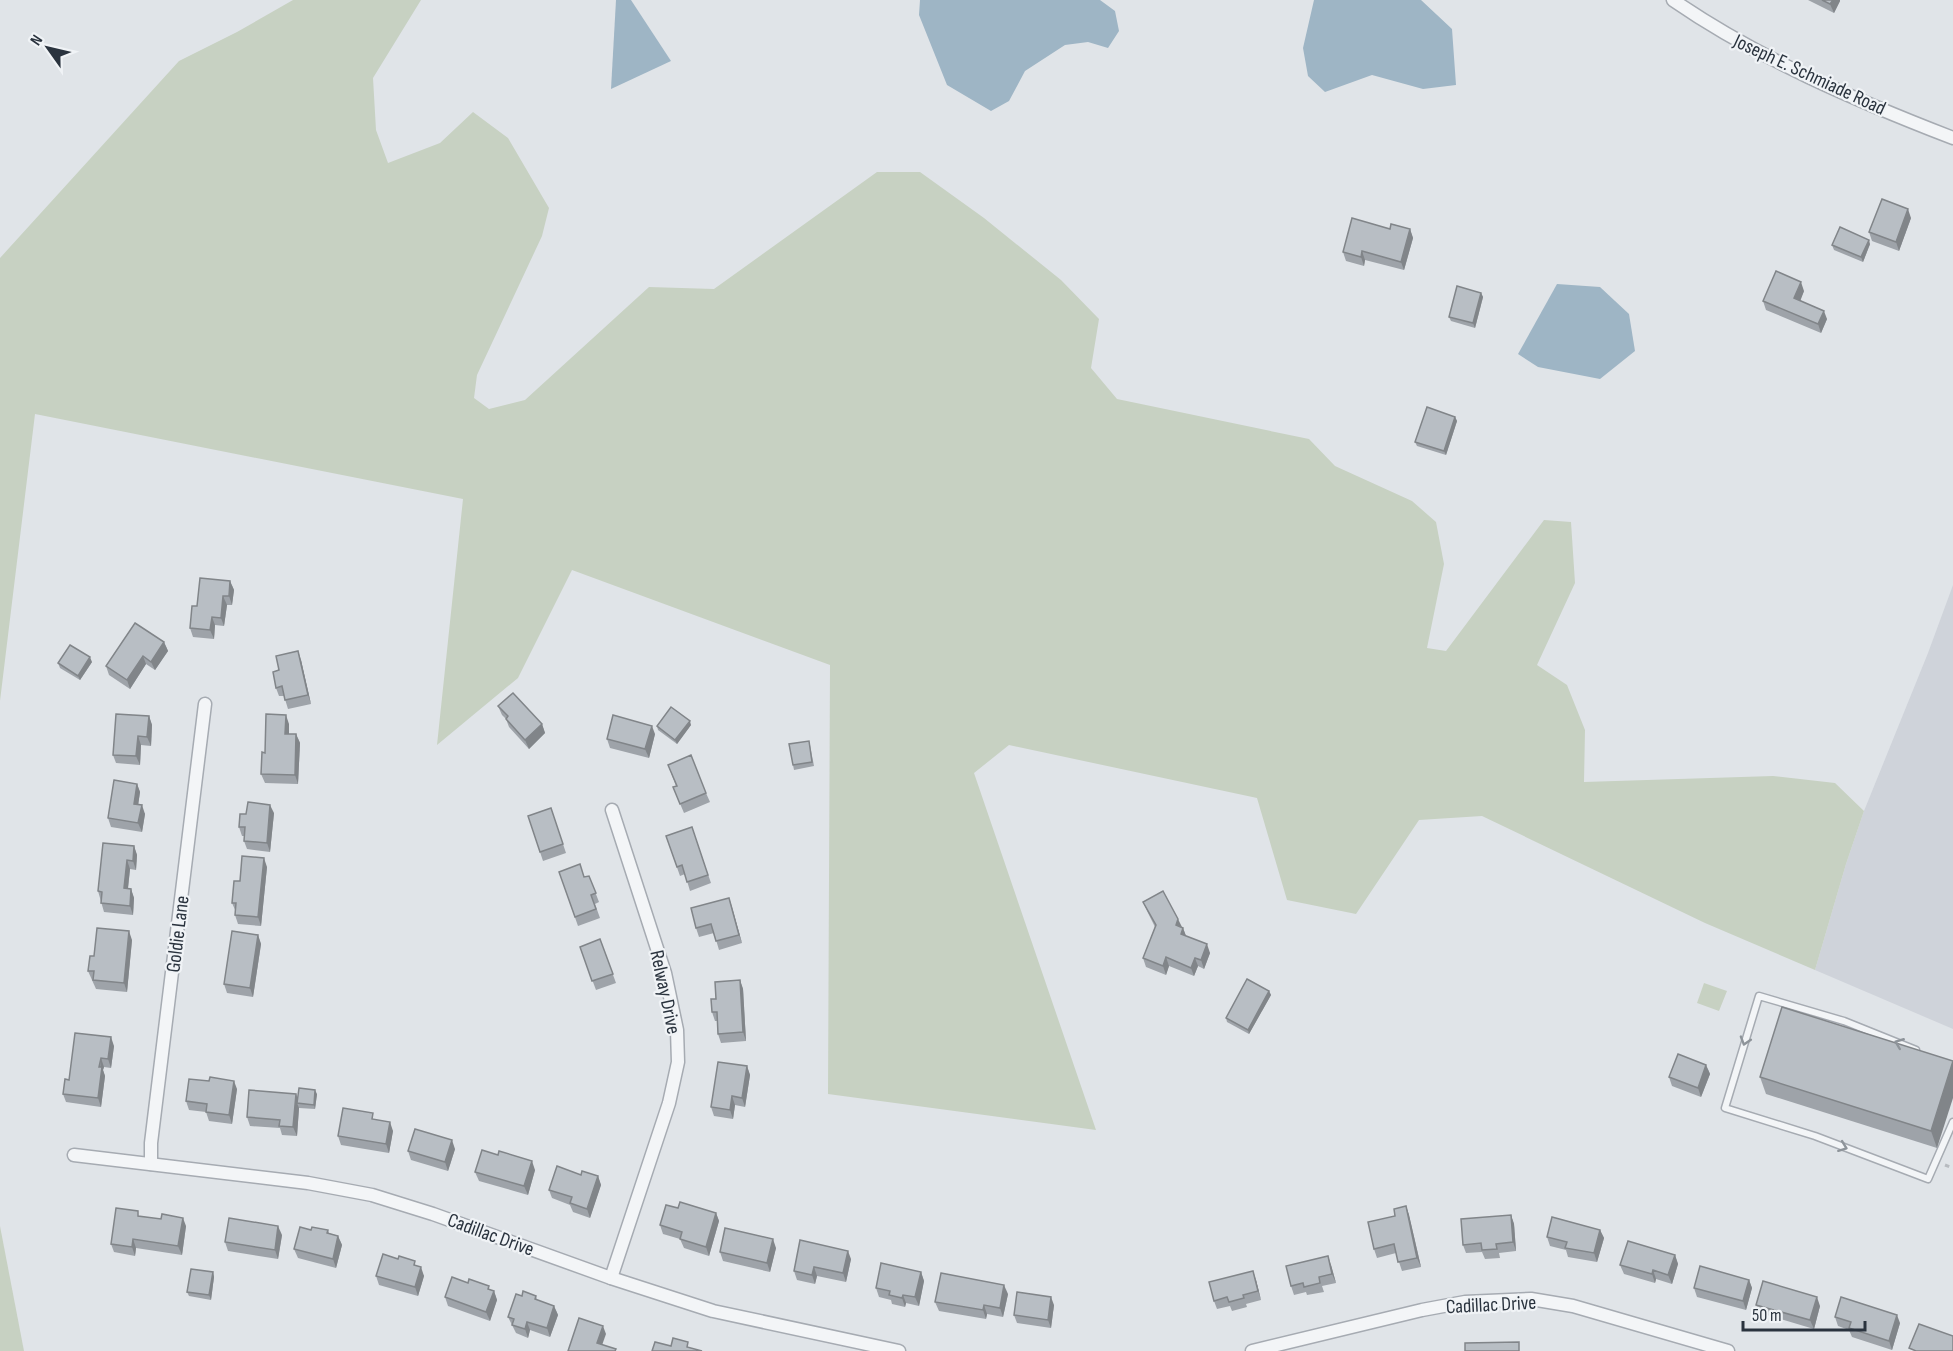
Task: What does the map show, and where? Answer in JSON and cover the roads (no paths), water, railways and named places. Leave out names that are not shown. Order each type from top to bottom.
[{"type":"street","name":"Joseph E. Schmiade Road","points":[[1673,0],[1746,46],[1953,138]]},
{"type":"street","name":"Goldie Lane","points":[[151,1164],[150,1143],[205,704]]},
{"type":"street","name":"Relway Drive","points":[[611,1278],[669,1103],[678,1062],[677,1030],[666,973],[612,810]]},
{"type":"street","name":"Cadillac Drive","points":[[74,1155],[308,1183],[372,1195],[713,1311],[900,1351]]},
{"type":"street","name":"Cadillac Drive","points":[[1252,1351],[1454,1304],[1531,1299],[1573,1306],[1728,1351]]},
{"type":"lane","points":[[1920,1051],[1844,1021],[1759,996],[1725,1108],[1815,1136],[1928,1179],[1953,1122]]},
{"type":"water","points":[[616,0],[631,0],[671,61],[611,89]]},
{"type":"water","points":[[920,0],[1100,0],[1115,11],[1119,31],[1108,48],[1088,42],[1065,45],[1025,71],[1009,101],[991,111],[947,85],[919,15]]},
{"type":"water","points":[[1314,0],[1421,0],[1452,29],[1456,85],[1423,89],[1372,75],[1325,92],[1308,76],[1303,48]]},
{"type":"water","points":[[1557,284],[1600,287],[1629,314],[1635,351],[1600,379],[1538,367],[1518,354]]}]
